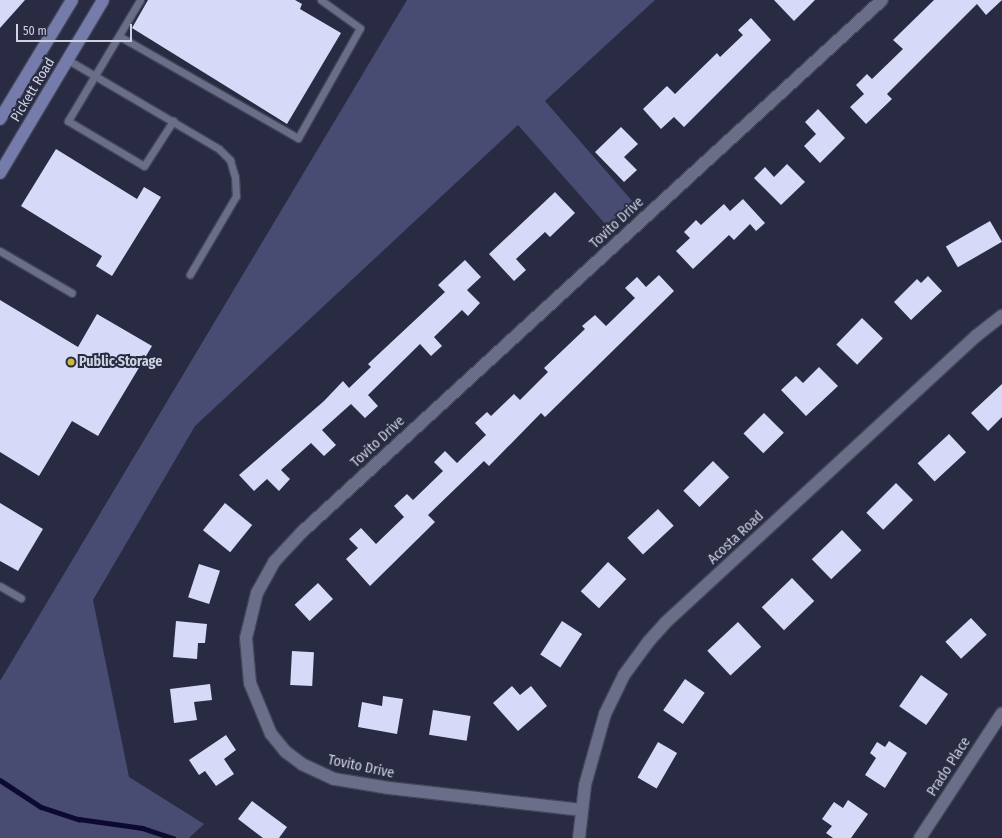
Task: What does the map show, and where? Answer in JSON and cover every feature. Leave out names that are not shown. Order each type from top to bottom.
[{"type":"main road","name":"Pickett Road","points":[[0,119],[72,0]]},
{"type":"main road","name":"Pickett Road","points":[[0,174],[103,0]]},
{"type":"street","name":"Tovito Drive","points":[[582,810],[389,788],[334,780],[302,764],[285,751],[271,734],[250,683],[246,638],[257,593],[274,562],[301,533],[882,0]]},
{"type":"street","name":"Acosta Road","points":[[579,838],[582,810],[593,752],[605,714],[624,675],[649,641],[665,623],[976,336],[1002,316]]},
{"type":"street","name":"Prado Place","points":[[920,838],[1002,713]]},
{"type":"lane","points":[[140,0],[68,122],[144,166],[173,121]]},
{"type":"lane","points":[[119,36],[298,138],[360,28],[320,0]]},
{"type":"lane","points":[[68,60],[219,149],[230,160],[236,196],[190,274]]},
{"type":"lane","points":[[0,251],[72,293]]},
{"type":"lane","points":[[0,586],[22,598]]},
{"type":"shaded area","points":[[407,0],[655,0],[545,101],[633,202],[607,226],[518,125],[195,426],[93,600],[129,777],[204,824],[189,838],[0,838],[0,681]]},
{"type":"building","points":[[0,0],[25,0],[0,28]]},
{"type":"building","points":[[148,0],[295,0],[302,4],[300,9],[341,33],[287,124],[132,28]]},
{"type":"building","points":[[774,0],[815,0],[794,21]]},
{"type":"building","points":[[934,0],[1002,0],[986,15],[977,4],[887,94],[892,99],[866,124],[850,107],[864,94],[856,85],[867,74],[872,79],[903,49],[893,40]]},
{"type":"building","points":[[751,18],[771,40],[684,127],[674,117],[661,129],[643,109],[667,86],[675,94],[717,53],[720,57],[743,35],[738,30]]},
{"type":"building","points":[[818,109],[845,138],[820,163],[804,146],[816,134],[805,122]]},
{"type":"building","points":[[621,127],[638,144],[624,157],[637,170],[624,182],[595,152]]},
{"type":"building","points":[[56,149],[137,199],[144,187],[161,197],[112,276],[96,266],[102,256],[21,206]]},
{"type":"building","points":[[787,164],[805,182],[781,205],[754,178],[765,167],[774,177]]},
{"type":"building","points":[[555,192],[575,213],[550,237],[545,232],[516,259],[526,270],[514,281],[489,254]]},
{"type":"building","points":[[743,199],[765,223],[756,231],[750,224],[734,240],[729,235],[693,269],[676,251],[690,238],[684,232],[696,220],[701,225],[724,204],[730,211]]},
{"type":"building","points":[[990,221],[1002,242],[958,267],[946,246]]},
{"type":"building","points":[[465,260],[481,277],[467,290],[480,303],[468,316],[462,310],[434,337],[442,346],[431,356],[420,344],[368,395],[378,406],[365,418],[351,404],[322,430],[336,445],[324,456],[311,443],[281,470],[290,479],[279,491],[267,479],[254,491],[239,475],[324,401],[343,381],[349,388],[371,367],[368,364],[445,292],[438,285]]},
{"type":"building","points":[[659,275],[674,291],[545,417],[541,413],[489,466],[484,461],[428,515],[435,522],[370,586],[346,559],[358,548],[349,539],[361,528],[376,544],[404,517],[394,506],[407,494],[413,500],[443,471],[434,462],[445,451],[457,463],[486,435],[475,423],[487,412],[491,416],[514,394],[520,400],[548,372],[544,368],[585,329],[582,326],[595,315],[606,326],[635,298],[625,288],[637,277],[646,287]]},
{"type":"building","points":[[928,276],[942,291],[911,320],[894,302],[917,279],[921,283]]},
{"type":"building","name":"Public Storage","points":[[0,300],[78,347],[97,314],[152,346],[98,436],[72,421],[39,476],[0,452]]},
{"type":"building","points":[[862,318],[883,338],[857,365],[836,345]]},
{"type":"building","points":[[819,367],[838,386],[806,416],[781,390],[796,376],[803,383]]},
{"type":"building","points":[[1002,384],[1002,417],[988,431],[971,413]]},
{"type":"building","points":[[764,413],[784,433],[763,453],[743,434]]},
{"type":"building","points":[[949,434],[966,452],[935,482],[918,463]]},
{"type":"building","points":[[713,461],[729,477],[700,507],[683,491]]},
{"type":"building","points":[[896,483],[913,500],[883,530],[866,513]]},
{"type":"building","points":[[0,503],[43,529],[18,571],[0,561]]},
{"type":"building","points":[[225,503],[252,525],[230,552],[203,530]]},
{"type":"building","points":[[658,509],[674,526],[643,554],[627,538]]},
{"type":"building","points":[[842,530],[861,550],[831,579],[812,559]]},
{"type":"building","points":[[608,562],[626,579],[599,608],[581,591]]},
{"type":"building","points":[[199,564],[220,571],[209,604],[188,597]]},
{"type":"building","points":[[792,578],[814,601],[784,630],[762,607]]},
{"type":"building","points":[[318,583],[333,599],[310,621],[295,605]]},
{"type":"building","points":[[971,618],[987,635],[961,659],[945,642]]},
{"type":"building","points":[[176,621],[207,624],[205,643],[198,643],[197,659],[173,657]]},
{"type":"building","points":[[562,621],[582,634],[560,668],[540,655]]},
{"type":"building","points":[[738,622],[761,647],[730,676],[707,651]]},
{"type":"building","points":[[292,651],[314,652],[312,686],[290,685]]},
{"type":"building","points":[[921,675],[948,694],[926,725],[899,706]]},
{"type":"building","points":[[685,679],[705,693],[683,724],[663,710]]},
{"type":"building","points":[[210,684],[212,700],[194,702],[197,720],[174,723],[170,689]]},
{"type":"building","points":[[512,686],[520,695],[531,686],[547,706],[518,731],[493,703]]},
{"type":"building","points":[[383,696],[403,699],[397,734],[358,727],[362,702],[382,706]]},
{"type":"building","points":[[433,710],[471,716],[467,741],[429,735]]},
{"type":"building","points":[[226,735],[236,750],[224,759],[234,774],[216,786],[205,771],[199,775],[189,760]]},
{"type":"building","points":[[889,741],[907,753],[885,788],[865,775],[876,758],[870,753],[877,742],[885,747]]},
{"type":"building","points":[[658,742],[677,753],[657,789],[638,778]]},
{"type":"building","points":[[848,800],[868,814],[851,838],[833,838],[826,833],[832,826],[822,819],[834,802],[843,808]]},
{"type":"building","points":[[252,801],[287,827],[279,838],[263,838],[238,819]]},
{"type":"waterway","points":[[0,780],[41,807],[79,819],[142,828],[173,838]]},
{"type":"place","name":"Public Storage","points":[[71,362]]}]
